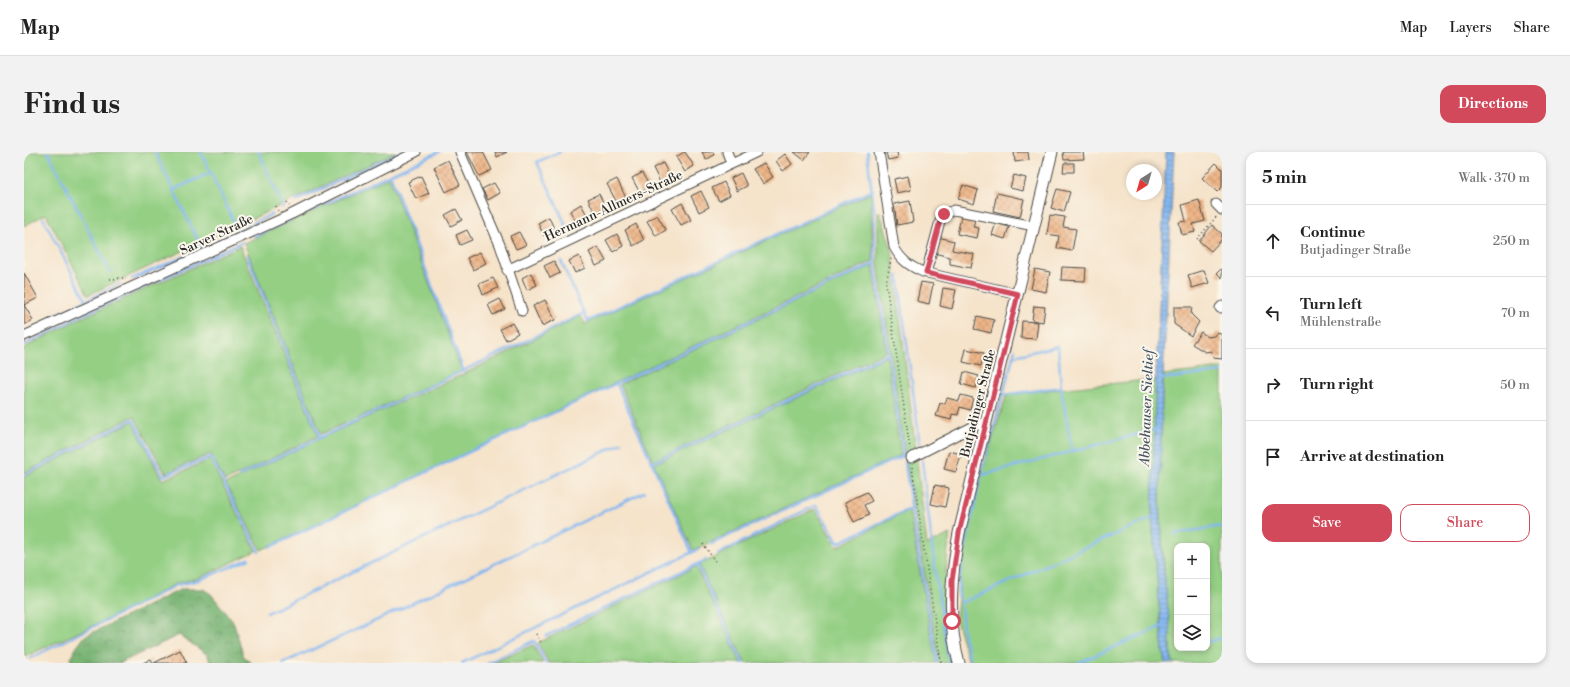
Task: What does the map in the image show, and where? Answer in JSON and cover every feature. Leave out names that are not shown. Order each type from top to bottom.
[{"type":"main road","name":"Butjadinger Straße","points":[[959,663],[952,621],[954,561],[959,533],[1052,152]]},
{"type":"street","points":[[460,152],[500,245],[507,270],[522,311]]},
{"type":"street","points":[[727,152],[731,163]]},
{"type":"street","name":"Hermann-Allmers-Straße","points":[[507,270],[757,152]]},
{"type":"street","points":[[879,152],[894,247],[897,254],[912,267],[926,273],[1018,294]]},
{"type":"street","name":"Sarver Straße","points":[[24,336],[292,214],[411,153]]},
{"type":"street","points":[[926,273],[940,221],[944,214],[954,210],[1034,226]]},
{"type":"street","points":[[911,458],[976,425],[986,424]]},
{"type":"path","points":[[1197,238],[1218,210]]},
{"type":"path","points":[[897,254],[891,258],[886,283],[941,663]]},
{"type":"path","points":[[110,279],[124,278],[129,289]]},
{"type":"path","points":[[703,544],[715,561]]},
{"type":"path","points":[[536,634],[542,642]]},
{"type":"path","points":[[24,654],[28,663]]},
{"type":"green space","points":[[24,152],[396,152],[88,295],[46,214],[24,226]]},
{"type":"green space","points":[[389,177],[462,371],[321,434],[244,243]]},
{"type":"green space","points":[[871,193],[873,261],[261,550],[226,484],[323,437],[466,373],[581,316],[585,324]]},
{"type":"green space","points":[[878,212],[880,212],[892,250],[927,545],[950,534],[946,568],[945,599],[947,629],[953,663],[939,663],[905,453],[878,264]]},
{"type":"green space","points":[[240,246],[318,436],[225,481],[211,454],[165,473],[134,416],[24,473],[24,348],[77,320]]},
{"type":"green space","points":[[873,265],[886,352],[653,461],[620,384]]},
{"type":"green space","points":[[887,356],[901,455],[693,550],[654,464]]},
{"type":"green space","points":[[1222,368],[1222,663],[1173,663],[1171,657],[1161,522],[1160,434],[1164,375]]},
{"type":"green space","points":[[1157,379],[1152,518],[1165,663],[969,663],[956,620],[965,524],[1007,394]]},
{"type":"green space","points":[[133,421],[162,480],[210,460],[256,551],[199,578],[177,583],[134,607],[24,657],[24,477]]},
{"type":"green space","points":[[815,509],[837,547],[909,510],[936,663],[745,663],[699,565]]},
{"type":"green space","points":[[696,567],[741,663],[549,663],[538,643]]},
{"type":"green space","points":[[182,589],[203,589],[211,594],[234,623],[243,655],[251,663],[210,663],[208,655],[179,635],[120,663],[73,663],[70,659],[85,636]]},
{"type":"green space","points":[[533,645],[543,663],[493,663]]},
{"type":"water","points":[[1166,152],[1174,152],[1162,398],[1160,503],[1163,562],[1170,629],[1170,652],[1173,663],[1165,663],[1163,652],[1152,518],[1155,398]]},
{"type":"building","points":[[467,152],[483,152],[492,170],[479,176]]},
{"type":"building","points":[[495,152],[507,152],[497,157]]},
{"type":"building","points":[[684,152],[694,166],[685,172],[676,157]]},
{"type":"building","points":[[702,152],[713,152],[714,155],[706,160]]},
{"type":"building","points":[[794,152],[810,152],[804,160]]},
{"type":"building","points":[[886,152],[897,152],[898,158],[888,160]]},
{"type":"building","points":[[1014,152],[1028,152],[1029,160],[1015,162]]},
{"type":"building","points":[[1063,152],[1083,152],[1084,159],[1064,160]]},
{"type":"building","points":[[785,154],[792,164],[783,171],[776,161]]},
{"type":"building","points":[[448,160],[460,185],[446,192],[434,167]]},
{"type":"building","points":[[663,163],[671,179],[661,184],[653,168]]},
{"type":"building","points":[[764,163],[773,177],[763,184],[753,169]]},
{"type":"building","points":[[1064,163],[1074,163],[1074,172],[1063,172]]},
{"type":"building","points":[[1216,163],[1222,169],[1222,187],[1217,192],[1202,178]]},
{"type":"building","points":[[642,173],[650,187],[640,193],[632,178]]},
{"type":"building","points":[[741,173],[747,186],[737,191],[731,178]]},
{"type":"building","points":[[1014,175],[1026,178],[1023,191],[1010,188]]},
{"type":"building","points":[[421,176],[429,193],[416,199],[408,182]]},
{"type":"building","points":[[908,176],[911,190],[897,193],[894,179]]},
{"type":"building","points":[[617,179],[626,198],[617,203],[607,184]]},
{"type":"building","points":[[724,182],[730,195],[719,201],[712,188]]},
{"type":"building","points":[[494,183],[500,193],[488,200],[482,189]]},
{"type":"building","points":[[963,185],[978,190],[974,204],[958,199]]},
{"type":"building","points":[[1057,189],[1070,192],[1064,212],[1051,208]]},
{"type":"building","points":[[701,191],[709,207],[699,212],[691,196]]},
{"type":"building","points":[[997,193],[1024,199],[1020,217],[993,211]]},
{"type":"building","points":[[599,194],[606,208],[595,213],[588,199]]},
{"type":"building","points":[[1199,200],[1205,221],[1193,224],[1195,232],[1182,235],[1179,222],[1186,221],[1182,205]]},
{"type":"building","points":[[910,201],[913,222],[897,225],[894,204]]},
{"type":"building","points":[[682,203],[691,220],[681,225],[672,209]]},
{"type":"building","points":[[581,204],[587,215],[576,222],[570,211]]},
{"type":"building","points":[[456,209],[462,220],[451,226],[445,215]]},
{"type":"building","points":[[962,213],[976,216],[973,227],[979,228],[977,238],[957,234]]},
{"type":"building","points":[[657,215],[666,230],[656,236],[647,221]]},
{"type":"building","points":[[1050,215],[1065,217],[1063,227],[1076,229],[1072,251],[1057,248],[1059,236],[1047,234]]},
{"type":"building","points":[[549,217],[555,231],[544,236],[538,223]]},
{"type":"building","points":[[996,223],[1009,227],[1005,239],[992,235]]},
{"type":"building","points":[[636,224],[644,240],[633,246],[625,230]]},
{"type":"building","points":[[1212,225],[1222,234],[1222,239],[1211,251],[1199,241]]},
{"type":"building","points":[[467,230],[472,240],[460,245],[456,235]]},
{"type":"building","points":[[519,232],[526,245],[516,249],[510,236]]},
{"type":"building","points":[[617,234],[623,246],[613,252],[606,240]]},
{"type":"building","points":[[938,237],[954,241],[952,250],[974,254],[971,268],[950,264],[950,257],[934,253]]},
{"type":"building","points":[[598,247],[606,261],[596,266],[589,252]]},
{"type":"building","points":[[480,252],[486,263],[473,270],[467,258]]},
{"type":"building","points":[[579,256],[585,268],[575,273],[569,261]]},
{"type":"building","points":[[554,261],[560,273],[550,278],[544,266]]},
{"type":"building","points":[[1062,267],[1086,268],[1085,281],[1061,280]]},
{"type":"building","points":[[1222,268],[1222,278],[1217,273]]},
{"type":"building","points":[[1035,269],[1050,272],[1046,292],[1031,289]]},
{"type":"building","points":[[1204,270],[1209,283],[1192,288],[1188,275]]},
{"type":"building","points":[[24,273],[38,298],[24,305]]},
{"type":"building","points":[[531,273],[537,285],[527,290],[522,278]]},
{"type":"building","points":[[493,278],[498,288],[483,295],[479,284]]},
{"type":"building","points":[[921,282],[933,284],[929,304],[917,301]]},
{"type":"building","points":[[943,288],[956,290],[952,309],[940,306]]},
{"type":"building","points":[[500,299],[505,309],[493,315],[488,305]]},
{"type":"building","points":[[545,300],[555,320],[542,326],[533,306]]},
{"type":"building","points":[[24,305],[33,320],[24,325]]},
{"type":"building","points":[[1034,306],[1045,307],[1043,322],[1032,320]]},
{"type":"building","points":[[1174,307],[1192,307],[1191,314],[1199,322],[1191,336],[1174,324]]},
{"type":"building","points":[[977,316],[994,320],[991,333],[974,329]]},
{"type":"building","points":[[1022,321],[1038,322],[1036,339],[1021,338]]},
{"type":"building","points":[[512,323],[518,333],[506,340],[500,329]]},
{"type":"building","points":[[1201,332],[1208,337],[1214,336],[1217,332],[1222,335],[1222,359],[1213,358],[1212,351],[1205,352],[1192,344]]},
{"type":"building","points":[[966,349],[984,353],[981,366],[963,362]]},
{"type":"building","points":[[964,372],[979,376],[976,388],[961,384]]},
{"type":"building","points":[[961,395],[973,398],[970,410],[960,407],[958,415],[952,414],[951,420],[936,416],[940,403],[945,404],[947,398],[959,401]]},
{"type":"building","points":[[949,451],[961,454],[956,472],[944,469]]},
{"type":"building","points":[[935,485],[949,488],[945,507],[931,504]]},
{"type":"building","points":[[867,492],[872,501],[864,505],[869,515],[854,522],[845,502]]},
{"type":"building","points":[[180,650],[187,663],[154,663]]},
{"type":"building","points":[[151,659],[153,663],[143,663]]},
{"type":"waterway","points":[[48,152],[110,272]]},
{"type":"waterway","points":[[155,152],[202,249]]},
{"type":"waterway","points":[[201,152],[238,231]]},
{"type":"waterway","points":[[259,152],[283,207]]},
{"type":"waterway","points":[[296,201],[401,152]]},
{"type":"waterway","points":[[254,236],[439,152]]},
{"type":"waterway","points":[[560,152],[537,162],[569,232]]},
{"type":"waterway","points":[[867,152],[874,209],[875,263],[904,458]]},
{"type":"waterway","points":[[173,190],[210,173]]},
{"type":"waterway","points":[[390,174],[464,372]]},
{"type":"waterway","points":[[239,476],[584,313],[588,321],[873,190]]},
{"type":"waterway","points":[[132,279],[202,249],[272,214]]},
{"type":"waterway","points":[[43,218],[86,300]]},
{"type":"waterway","points":[[24,345],[84,314],[242,242]]},
{"type":"waterway","points":[[247,255],[320,437]]},
{"type":"waterway","points":[[561,261],[584,313]]},
{"type":"waterway","points":[[270,547],[435,468],[875,263]]},
{"type":"waterway","points":[[898,276],[920,445]]},
{"type":"waterway","points":[[50,318],[120,284]]},
{"type":"waterway","points":[[1014,356],[1058,346],[1061,387],[1072,451]]},
{"type":"waterway","points":[[971,663],[963,632],[961,603],[958,591],[961,569],[981,475],[1015,350]]},
{"type":"waterway","points":[[652,463],[888,354]]},
{"type":"waterway","name":"Abbehauser Sieltief","points":[[1161,379],[1222,372]]},
{"type":"waterway","points":[[617,384],[692,553]]},
{"type":"waterway","points":[[1003,395],[1061,387]]},
{"type":"waterway","points":[[24,475],[133,419],[163,476],[211,457],[259,552]]},
{"type":"waterway","name":"Abbehauser Sieltief","points":[[982,475],[1157,429]]},
{"type":"waterway","points":[[267,613],[622,443]]},
{"type":"waterway","points":[[711,544],[904,455]]},
{"type":"waterway","points":[[922,460],[935,571],[949,663]]},
{"type":"waterway","points":[[905,462],[937,663]]},
{"type":"waterway","points":[[283,663],[369,624],[644,492]]},
{"type":"waterway","points":[[718,554],[816,505],[838,543],[911,508]]},
{"type":"waterway","points":[[961,603],[1154,517]]},
{"type":"waterway","points":[[1174,534],[1222,526]]},
{"type":"waterway","points":[[462,663],[699,549]]},
{"type":"waterway","points":[[31,658],[177,585],[199,580],[249,559]]},
{"type":"waterway","points":[[546,636],[706,560]]},
{"type":"waterway","points":[[697,564],[743,663]]},
{"type":"waterway","points":[[1078,663],[1162,626]]},
{"type":"waterway","points":[[1210,641],[1222,638]]},
{"type":"waterway","points":[[488,663],[534,641],[546,663]]},
{"type":"route","points":[[944,214],[940,221],[926,273],[1018,294],[959,533],[952,581],[952,621]]}]
